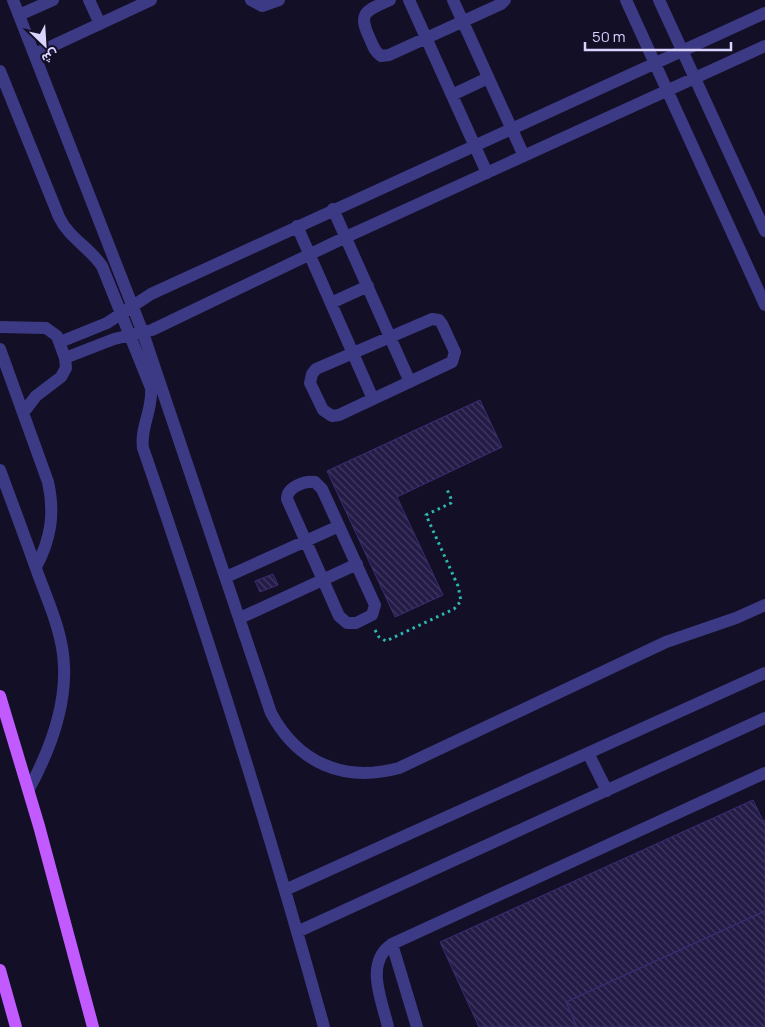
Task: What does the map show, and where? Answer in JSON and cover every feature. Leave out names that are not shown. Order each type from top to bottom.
[{"type":"main road","points":[[0,696],[29,790],[93,1027]]},
{"type":"main road","points":[[0,970],[16,1027]]},
{"type":"street","points":[[12,0],[35,54],[132,305],[136,334],[152,396],[150,412],[142,434],[143,448],[209,644],[285,890],[324,1027]]},
{"type":"street","points":[[19,16],[53,0]]},
{"type":"street","points":[[89,0],[100,24]]},
{"type":"street","points":[[35,54],[151,0]]},
{"type":"street","points":[[251,0],[262,6],[279,0]]},
{"type":"street","points":[[390,0],[370,10],[363,17],[363,25],[377,53],[386,56],[505,0]]},
{"type":"street","points":[[408,0],[487,173]]},
{"type":"street","points":[[453,0],[524,156]]},
{"type":"street","points":[[626,0],[765,305]]},
{"type":"street","points":[[659,0],[765,231]]},
{"type":"street","points":[[60,342],[92,330],[122,314],[132,305],[333,209],[765,13]]},
{"type":"street","points":[[65,358],[136,334],[765,46]]},
{"type":"street","points":[[0,71],[59,217],[68,233],[91,252],[102,266],[122,314],[136,334],[226,577],[271,713],[288,738],[311,758],[339,770],[369,773],[384,772],[414,762],[666,642],[736,618],[765,605]]},
{"type":"street","points":[[452,95],[488,78]]},
{"type":"street","points":[[333,209],[410,382]]},
{"type":"street","points":[[297,226],[373,399]]},
{"type":"street","points":[[330,303],[368,286]]},
{"type":"street","points":[[432,319],[437,319],[442,324],[454,350],[455,358],[450,364],[332,416],[323,410],[311,385],[311,376],[316,369],[390,337],[432,319]]},
{"type":"street","points":[[0,327],[46,328],[57,336],[65,358],[66,368],[61,377],[36,396],[24,413]]},
{"type":"street","points":[[0,349],[24,413],[51,496],[51,526],[48,540],[36,568]]},
{"type":"street","points":[[0,470],[56,623],[64,667],[56,726],[40,769],[29,790]]},
{"type":"street","points":[[310,482],[320,485],[375,605],[374,612],[369,618],[353,624],[344,622],[338,616],[287,499],[288,492],[292,489],[310,482]]},
{"type":"street","points":[[226,577],[339,526]]},
{"type":"street","points":[[240,618],[357,564]]},
{"type":"street","points":[[285,890],[765,673]]},
{"type":"street","points":[[297,932],[765,718]]},
{"type":"street","points":[[588,753],[607,791]]},
{"type":"street","points":[[388,1027],[376,971],[380,955],[392,944],[765,773]]},
{"type":"street","points":[[392,944],[417,1027]]},
{"type":"path","points":[[369,618],[379,637],[386,641],[458,606],[461,594],[426,515],[451,503],[452,501],[446,487]]},
{"type":"building","points":[[480,400],[502,447],[397,497],[443,595],[395,617],[327,471]]},
{"type":"building","points":[[273,574],[278,585],[260,592],[255,581]]},
{"type":"building","points":[[753,800],[763,821],[765,820],[765,911],[566,1002],[577,1027],[479,1027],[440,942]]},
{"type":"building","points":[[765,911],[765,1027],[577,1027],[566,1002]]}]
